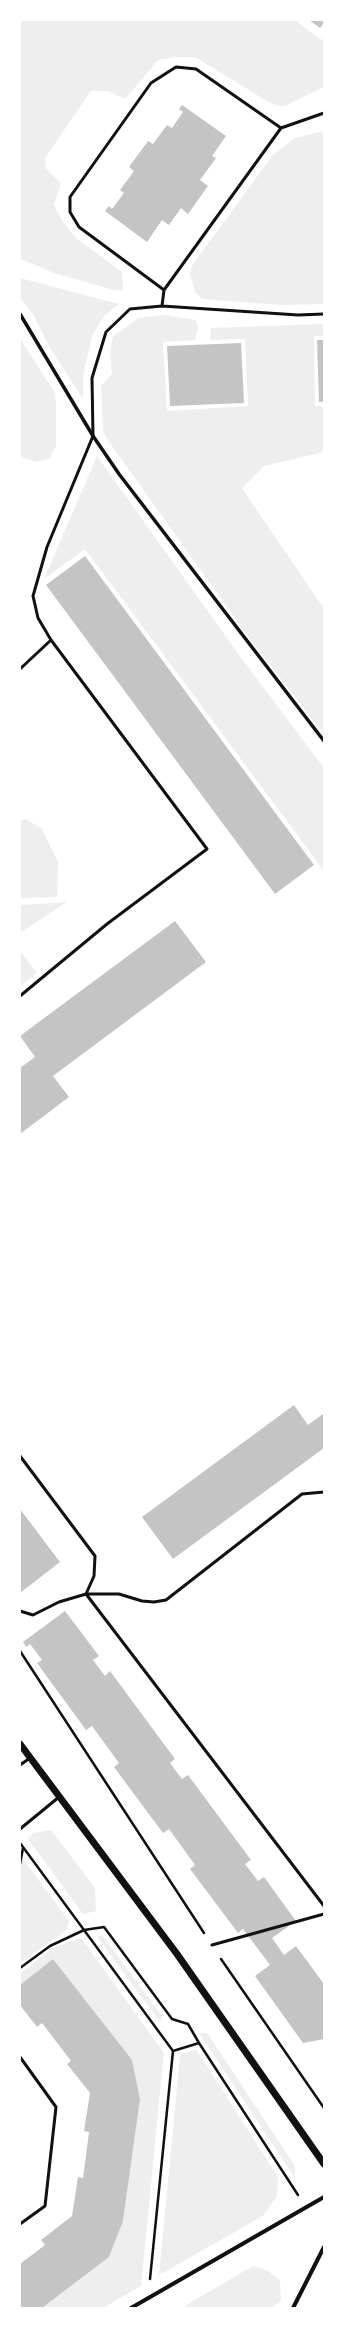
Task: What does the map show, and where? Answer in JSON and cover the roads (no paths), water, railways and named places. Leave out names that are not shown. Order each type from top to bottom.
[{"type":"street","points":[[20,314],[93,436],[119,474],[324,741]]},
{"type":"street","points":[[20,1744],[177,1954],[324,2164]]},
{"type":"street","points":[[131,2308],[324,2197]]},
{"type":"street","points":[[293,2308],[324,2247]]},
{"type":"lane","points":[[164,290],[79,227],[70,212],[70,197],[151,83],[176,67],[196,69],[281,128]]},
{"type":"lane","points":[[162,306],[164,290],[281,128],[324,113]]},
{"type":"lane","points":[[20,996],[107,924],[207,849],[51,640],[38,618],[33,596],[47,547],[93,436],[92,378],[106,332],[130,309],[162,306],[298,315],[324,314]]},
{"type":"lane","points":[[20,669],[51,640]]},
{"type":"lane","points":[[20,1456],[95,1556],[94,1576],[86,1594]]},
{"type":"lane","points":[[20,1610],[33,1615],[59,1602],[86,1594],[119,1594],[142,1601],[154,1602],[166,1600],[302,1494],[324,1492]]},
{"type":"lane","points":[[86,1594],[324,1906]]},
{"type":"lane","points":[[20,1765],[30,1758]]},
{"type":"lane","points":[[20,1829],[59,1797]]},
{"type":"lane","points":[[212,1945],[324,1914]]},
{"type":"lane","points":[[20,2057],[56,2107],[45,2206],[20,2224]]}]
